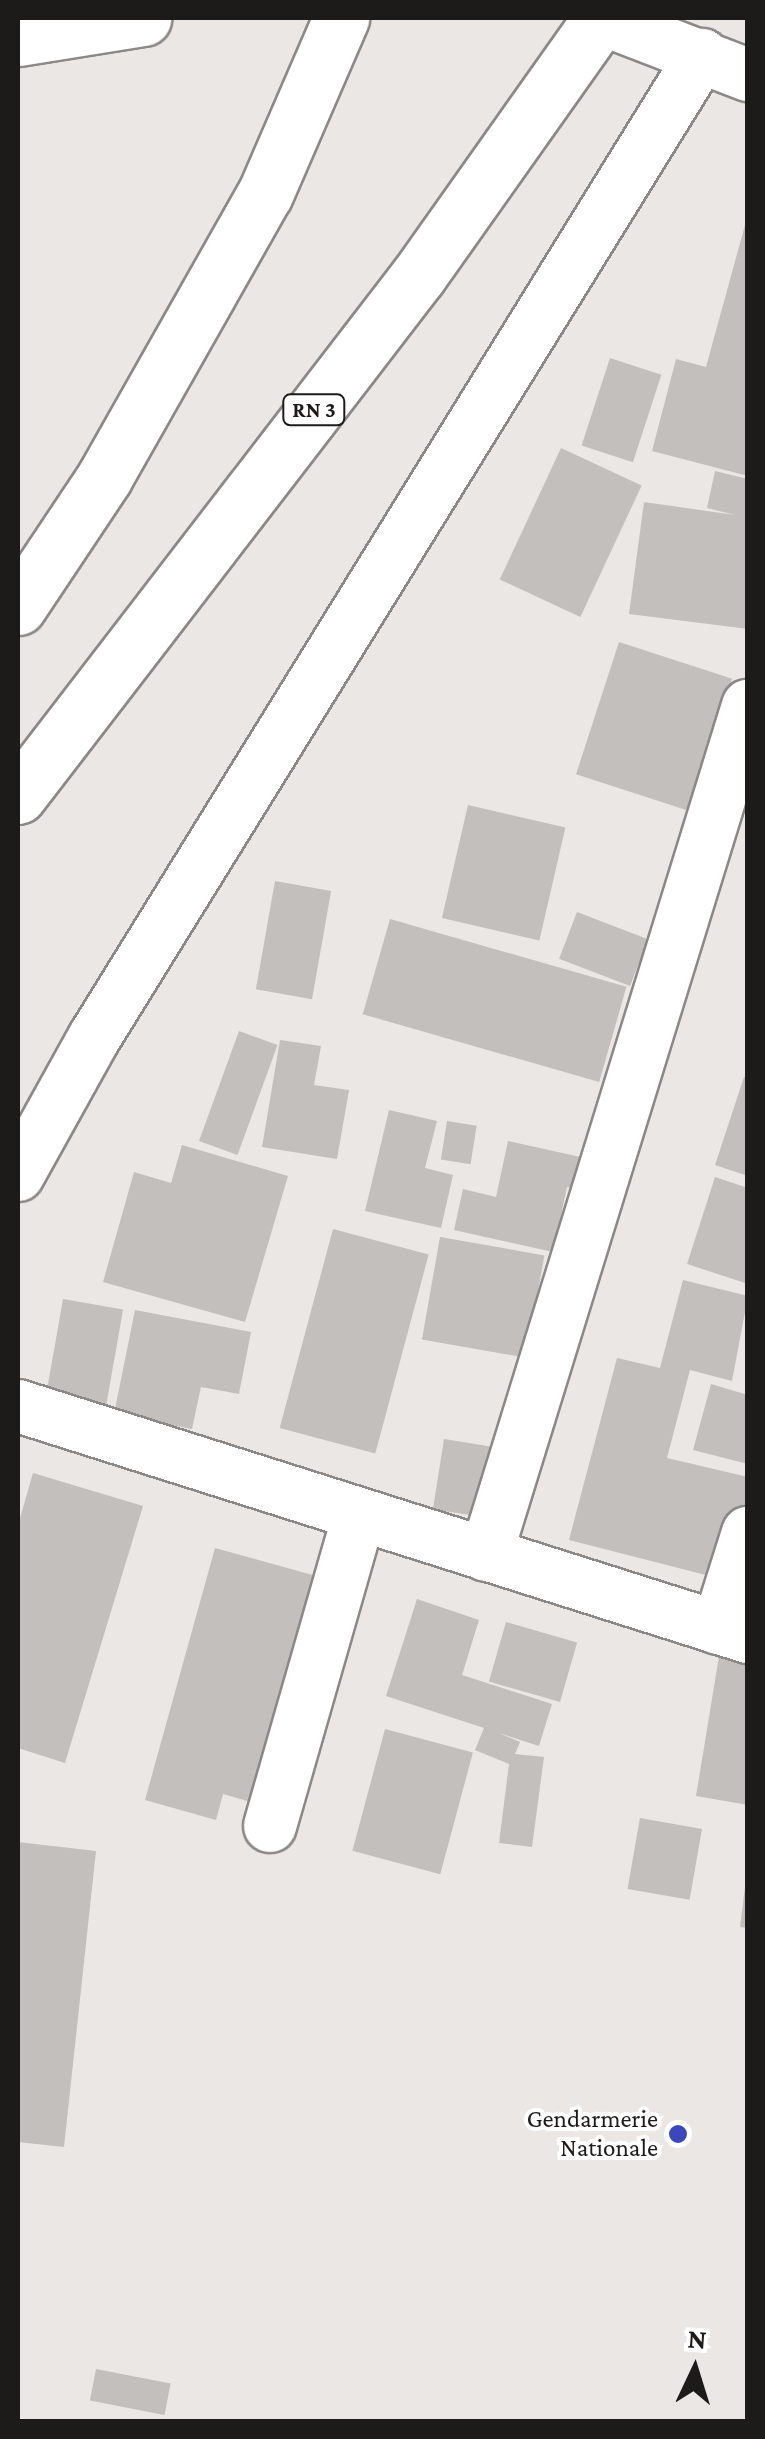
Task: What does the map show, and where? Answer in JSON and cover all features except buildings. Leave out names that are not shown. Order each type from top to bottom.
[{"type":"main road","points":[[18,38],[143,18]]},
{"type":"main road","points":[[18,607],[104,478],[265,194],[341,18]]},
{"type":"main road","points":[[592,18],[601,18]]},
{"type":"main road","name":"RN 3","points":[[18,796],[419,275],[601,18]]},
{"type":"main road","points":[[18,553],[104,478]]},
{"type":"street","points":[[18,1175],[94,1038],[725,65],[601,18]]},
{"type":"street","points":[[486,1555],[748,706]]},
{"type":"street","points":[[18,1406],[733,1632],[748,1532]]},
{"type":"street","points":[[270,1826],[359,1514]]},
{"type":"place","name":"Gendarmerie Nationale","points":[[678,2134]]}]
